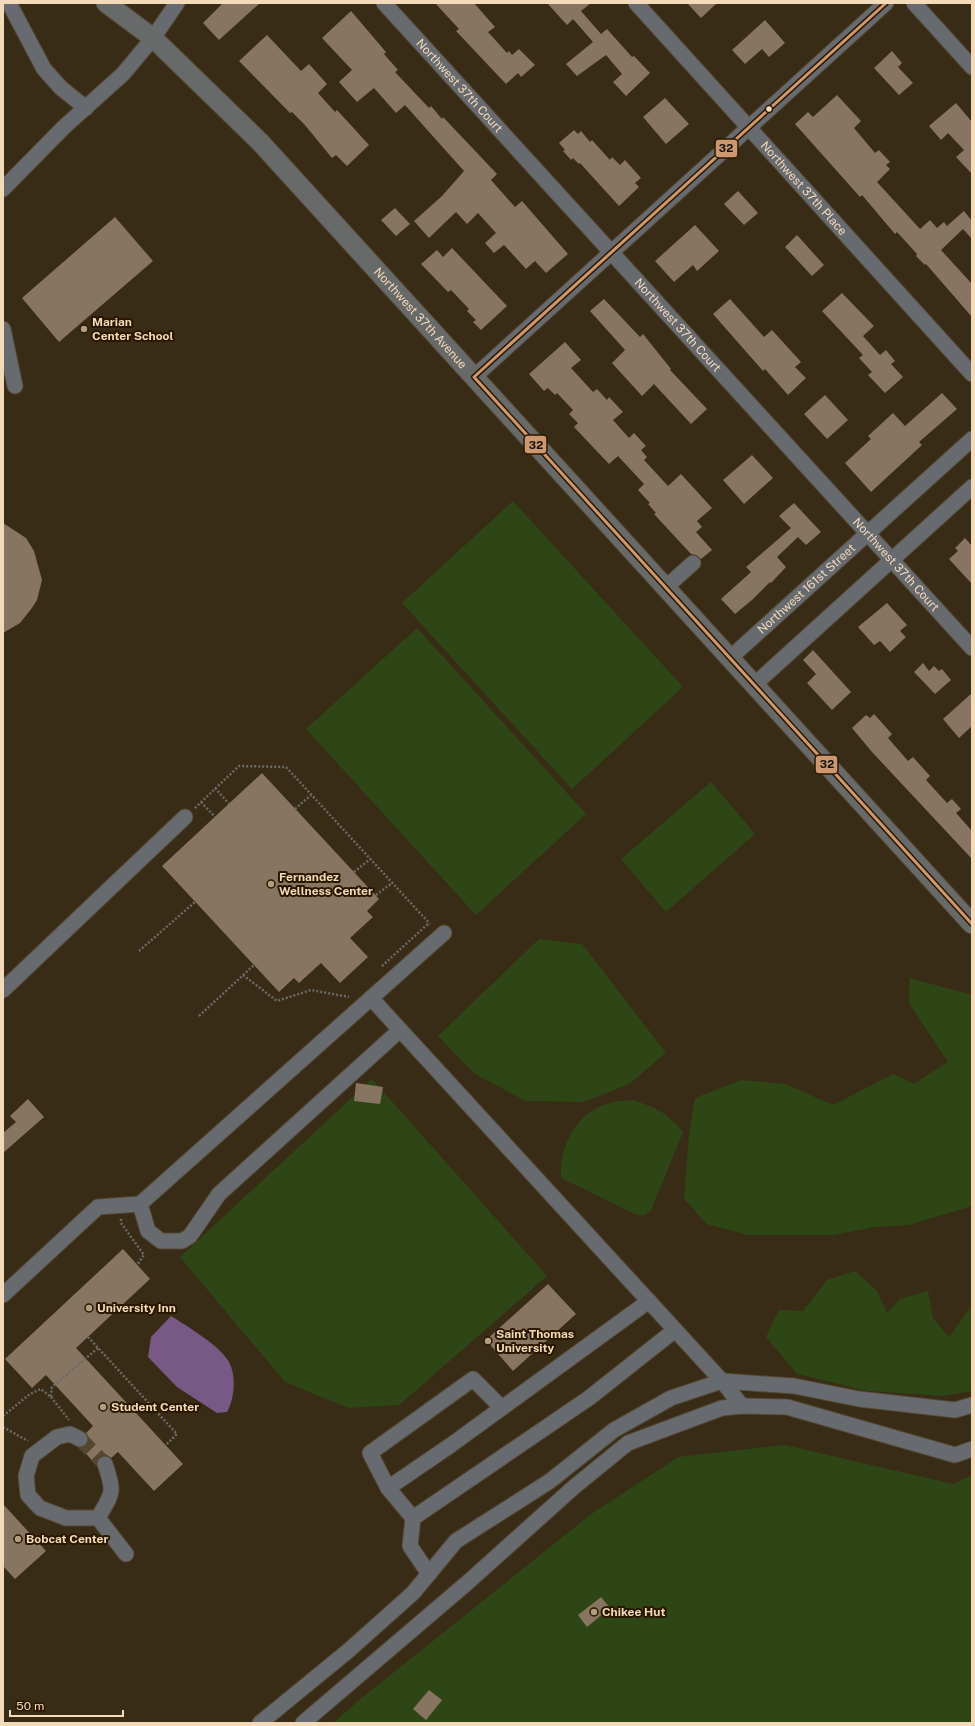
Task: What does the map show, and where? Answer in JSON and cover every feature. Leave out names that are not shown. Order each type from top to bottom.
[{"type":"main road","name":"Northwest 37th Avenue","points":[[106,3],[153,38],[260,142],[972,924]]},
{"type":"street","points":[[9,3],[44,69],[61,88],[86,108]]},
{"type":"street","points":[[3,189],[64,127],[123,74],[153,38],[177,3]]},
{"type":"street","name":"Northwest 37th Court","points":[[384,3],[972,648]]},
{"type":"street","name":"Northwest 37th Place","points":[[636,3],[972,374]]},
{"type":"street","points":[[474,377],[886,3]]},
{"type":"street","points":[[914,3],[972,67]]},
{"type":"street","points":[[3,329],[15,386]]},
{"type":"street","name":"Northwest 161st Street","points":[[730,658],[972,439]]},
{"type":"street","points":[[754,685],[972,487]]},
{"type":"street","points":[[665,588],[694,563]]},
{"type":"street","points":[[3,990],[185,817]]},
{"type":"street","points":[[3,1295],[98,1207],[140,1204],[444,933]]},
{"type":"street","points":[[371,998],[675,1330],[742,1406]]},
{"type":"street","points":[[140,1204],[148,1231],[161,1241],[182,1241],[190,1236],[219,1194],[400,1030]]},
{"type":"street","points":[[388,1488],[502,1408],[648,1301]]},
{"type":"street","points":[[413,1518],[589,1398],[675,1330]]},
{"type":"street","points":[[429,1574],[410,1546],[413,1518],[388,1488],[370,1453],[473,1379],[502,1408]]},
{"type":"street","points":[[260,1723],[348,1651],[413,1594],[456,1542],[550,1481],[614,1430],[671,1398],[722,1382],[794,1386],[859,1399],[955,1410],[972,1405]]},
{"type":"street","points":[[303,1723],[467,1583],[574,1487],[628,1443],[722,1408],[742,1406],[787,1408],[955,1455],[972,1449]]},
{"type":"street","points":[[80,1439],[70,1434],[57,1437],[32,1456],[26,1476],[28,1495],[40,1508],[66,1518],[98,1518]]},
{"type":"street","points":[[98,1518],[112,1494],[110,1480],[105,1464]]},
{"type":"street","points":[[98,1518],[126,1554]]},
{"type":"path","points":[[185,817],[239,766],[286,767],[429,923],[444,933]]},
{"type":"path","points":[[215,788],[229,804]]},
{"type":"path","points":[[295,809],[311,795]]},
{"type":"path","points":[[201,802],[214,817]]},
{"type":"path","points":[[354,872],[370,859]]},
{"type":"path","points":[[376,895],[392,883]]},
{"type":"path","points":[[140,951],[195,902]]},
{"type":"path","points":[[199,1016],[254,965]]},
{"type":"path","points":[[243,975],[277,1001],[312,990],[349,997]]},
{"type":"path","points":[[88,1337],[177,1434],[166,1445]]},
{"type":"path","points":[[3,1416],[30,1394],[40,1389],[51,1397],[52,1387],[98,1348]]},
{"type":"green space","points":[[513,501],[683,687],[572,789],[402,603]]},
{"type":"green space","points":[[417,628],[586,814],[476,915],[306,729]]},
{"type":"green space","points":[[711,782],[755,834],[666,912],[621,859]]},
{"type":"green space","points":[[539,939],[582,944],[666,1053],[629,1084],[584,1102],[526,1101],[475,1074],[438,1036]]},
{"type":"green space","points":[[910,978],[972,995],[972,1206],[909,1225],[875,1227],[833,1235],[748,1235],[707,1224],[684,1199],[689,1135],[695,1098],[741,1080],[785,1084],[833,1105],[893,1074],[914,1084],[948,1062],[909,1003]]},
{"type":"green space","points":[[372,1079],[547,1276],[399,1405],[348,1408],[285,1382],[180,1257]]},
{"type":"green space","points":[[632,1100],[648,1105],[666,1115],[683,1132],[651,1210],[645,1215],[637,1215],[561,1178],[563,1154],[572,1132],[579,1122],[598,1107],[613,1102]]},
{"type":"green space","points":[[855,1271],[877,1291],[887,1313],[900,1299],[928,1291],[933,1318],[949,1337],[971,1307],[972,1274],[972,1391],[943,1396],[868,1391],[797,1374],[766,1337],[779,1310],[803,1311],[827,1280]]},
{"type":"green space","points":[[785,1445],[953,1484],[972,1475],[972,1723],[333,1723],[358,1701],[590,1515],[678,1457]]},
{"type":"shaded area","points":[[171,1316],[209,1341],[222,1353],[230,1364],[234,1378],[234,1386],[232,1400],[227,1412],[217,1413],[177,1387],[148,1357],[151,1337]]},
{"type":"building","points":[[223,3],[260,3],[219,40],[203,23]]},
{"type":"building","points":[[435,3],[474,3],[495,27],[488,32],[507,53],[509,51],[512,55],[519,49],[535,65],[521,77],[518,73],[506,84],[456,31],[459,29]]},
{"type":"building","points":[[547,3],[591,3],[581,11],[601,34],[607,29],[632,57],[634,56],[650,73],[626,96],[613,82],[622,74],[606,55],[577,76],[566,64],[593,42],[573,19],[567,25]]},
{"type":"building","points":[[687,3],[717,3],[701,18]]},
{"type":"building","points":[[351,11],[386,52],[384,54],[398,70],[395,72],[429,108],[431,106],[442,119],[443,117],[497,174],[491,180],[515,207],[522,201],[568,254],[546,273],[535,261],[526,269],[504,245],[494,253],[485,243],[496,233],[478,213],[467,224],[456,212],[429,238],[414,221],[442,196],[464,171],[405,105],[396,113],[374,88],[357,102],[339,82],[352,70],[322,38]]},
{"type":"building","points":[[765,20],[785,43],[769,57],[762,49],[745,64],[732,50]]},
{"type":"building","points":[[267,35],[301,71],[309,64],[327,84],[318,93],[335,112],[337,110],[369,145],[347,166],[336,155],[332,158],[304,124],[292,112],[290,113],[239,61]]},
{"type":"building","points":[[892,51],[902,63],[898,67],[913,83],[899,95],[874,68]]},
{"type":"building","points":[[837,95],[861,121],[854,128],[875,153],[879,150],[890,162],[886,165],[890,169],[877,182],[920,229],[930,220],[937,228],[944,222],[947,226],[964,211],[972,221],[972,239],[963,229],[941,250],[972,284],[972,317],[926,264],[925,265],[916,256],[917,254],[897,232],[895,234],[862,195],[860,197],[795,124],[808,112],[813,117]]},
{"type":"building","points":[[665,98],[689,124],[666,144],[643,117]]},
{"type":"building","points":[[956,103],[972,122],[972,174],[956,157],[964,150],[948,133],[941,140],[929,126]]},
{"type":"building","points":[[574,130],[578,134],[581,131],[590,142],[592,140],[610,160],[612,157],[620,165],[625,160],[641,178],[635,183],[639,187],[619,206],[580,163],[579,164],[573,158],[571,160],[563,151],[565,150],[559,143]]},
{"type":"building","points":[[738,191],[758,213],[744,225],[724,204]]},
{"type":"building","points":[[395,208],[410,224],[396,236],[381,220]]},
{"type":"building","points":[[115,217],[153,261],[59,342],[22,298]]},
{"type":"building","points":[[695,225],[719,251],[697,271],[693,265],[674,282],[655,261]]},
{"type":"building","points":[[797,235],[824,265],[812,276],[785,247]]},
{"type":"building","points":[[452,248],[507,306],[481,330],[473,322],[476,320],[467,311],[469,309],[451,290],[448,292],[421,264],[437,250],[443,257]]},
{"type":"building","points":[[842,293],[874,326],[863,336],[880,355],[886,350],[895,361],[891,364],[903,377],[885,393],[868,375],[872,372],[859,358],[863,355],[822,311]]},
{"type":"building","points":[[604,299],[640,337],[643,334],[671,369],[670,370],[707,409],[691,424],[654,384],[642,396],[612,363],[625,350],[590,311]]},
{"type":"building","points":[[730,299],[764,337],[772,330],[801,362],[795,367],[806,378],[788,395],[765,369],[763,371],[713,314]]},
{"type":"building","points":[[565,342],[581,360],[571,368],[593,392],[597,389],[607,400],[609,397],[623,412],[613,420],[629,438],[634,433],[646,446],[641,450],[647,457],[644,460],[668,486],[681,474],[712,508],[697,521],[702,527],[696,532],[712,550],[701,559],[696,555],[691,554],[654,514],[656,513],[648,504],[650,503],[638,490],[644,484],[618,456],[609,464],[574,427],[578,423],[569,414],[573,410],[557,393],[555,395],[548,388],[544,391],[529,374]]},
{"type":"building","points":[[942,393],[957,409],[919,442],[922,445],[871,492],[845,463],[871,439],[868,436],[893,413],[905,426]]},
{"type":"building","points":[[825,395],[848,420],[827,439],[804,414]]},
{"type":"building","points":[[752,455],[773,478],[744,504],[723,480]]},
{"type":"building","points":[[794,503],[821,532],[806,545],[798,537],[777,557],[786,567],[771,583],[770,582],[735,614],[721,599],[751,572],[746,567],[791,528],[779,516]]},
{"type":"building","points":[[3,523],[26,538],[34,551],[42,580],[37,600],[32,608],[20,623],[3,633]]},
{"type":"building","points":[[965,538],[972,546],[972,584],[949,559],[958,551],[955,548]]},
{"type":"building","points":[[887,603],[907,625],[900,631],[906,637],[890,652],[880,641],[874,645],[858,627]]},
{"type":"building","points":[[813,650],[851,692],[832,710],[807,683],[816,674],[803,660]]},
{"type":"building","points":[[923,663],[929,671],[934,666],[939,671],[942,669],[951,680],[935,694],[914,672]]},
{"type":"building","points":[[972,693],[972,726],[959,738],[943,719]]},
{"type":"building","points":[[874,714],[892,734],[888,738],[908,761],[913,757],[930,776],[926,780],[947,803],[952,799],[961,809],[956,813],[972,831],[972,859],[872,752],[852,728],[866,715],[870,718]]},
{"type":"building","name":"Fernandez Wellness Center","points":[[262,773],[379,899],[367,911],[373,917],[350,938],[368,957],[340,983],[321,963],[299,983],[294,978],[279,992],[162,866]]},
{"type":"building","points":[[356,1083],[383,1087],[380,1104],[354,1101]]},
{"type":"building","points":[[28,1099],[44,1117],[3,1153],[3,1133],[16,1122],[10,1116]]},
{"type":"building","points":[[123,1249],[150,1279],[76,1348],[183,1464],[154,1491],[118,1452],[111,1458],[107,1455],[98,1458],[96,1465],[81,1448],[88,1443],[89,1438],[86,1433],[93,1426],[46,1375],[32,1388],[5,1359]]},
{"type":"building","points":[[548,1284],[576,1314],[513,1371],[486,1340]]},
{"type":"building","points":[[3,1504],[46,1551],[15,1579],[3,1566]]},
{"type":"building","name":"Chikee Hut","points":[[601,1597],[610,1608],[587,1627],[578,1615]]},
{"type":"building","points":[[429,1690],[442,1700],[426,1720],[413,1709]]},
{"type":"tunnel","points":[[80,1439],[105,1464]]},
{"type":"transit line","name":"32","points":[[886,3],[474,377],[972,924]]},
{"type":"place","name":"Marian Center School","points":[[84,329]]},
{"type":"place","name":"Fernandez Wellness Center","points":[[271,884]]},
{"type":"place","name":"University Inn","points":[[89,1308]]},
{"type":"place","name":"Saint Thomas University","points":[[488,1341]]},
{"type":"place","name":"Student Center","points":[[103,1407]]},
{"type":"place","name":"Bobcat Center","points":[[18,1539]]},
{"type":"place","name":"Chikee Hut","points":[[594,1612]]}]
